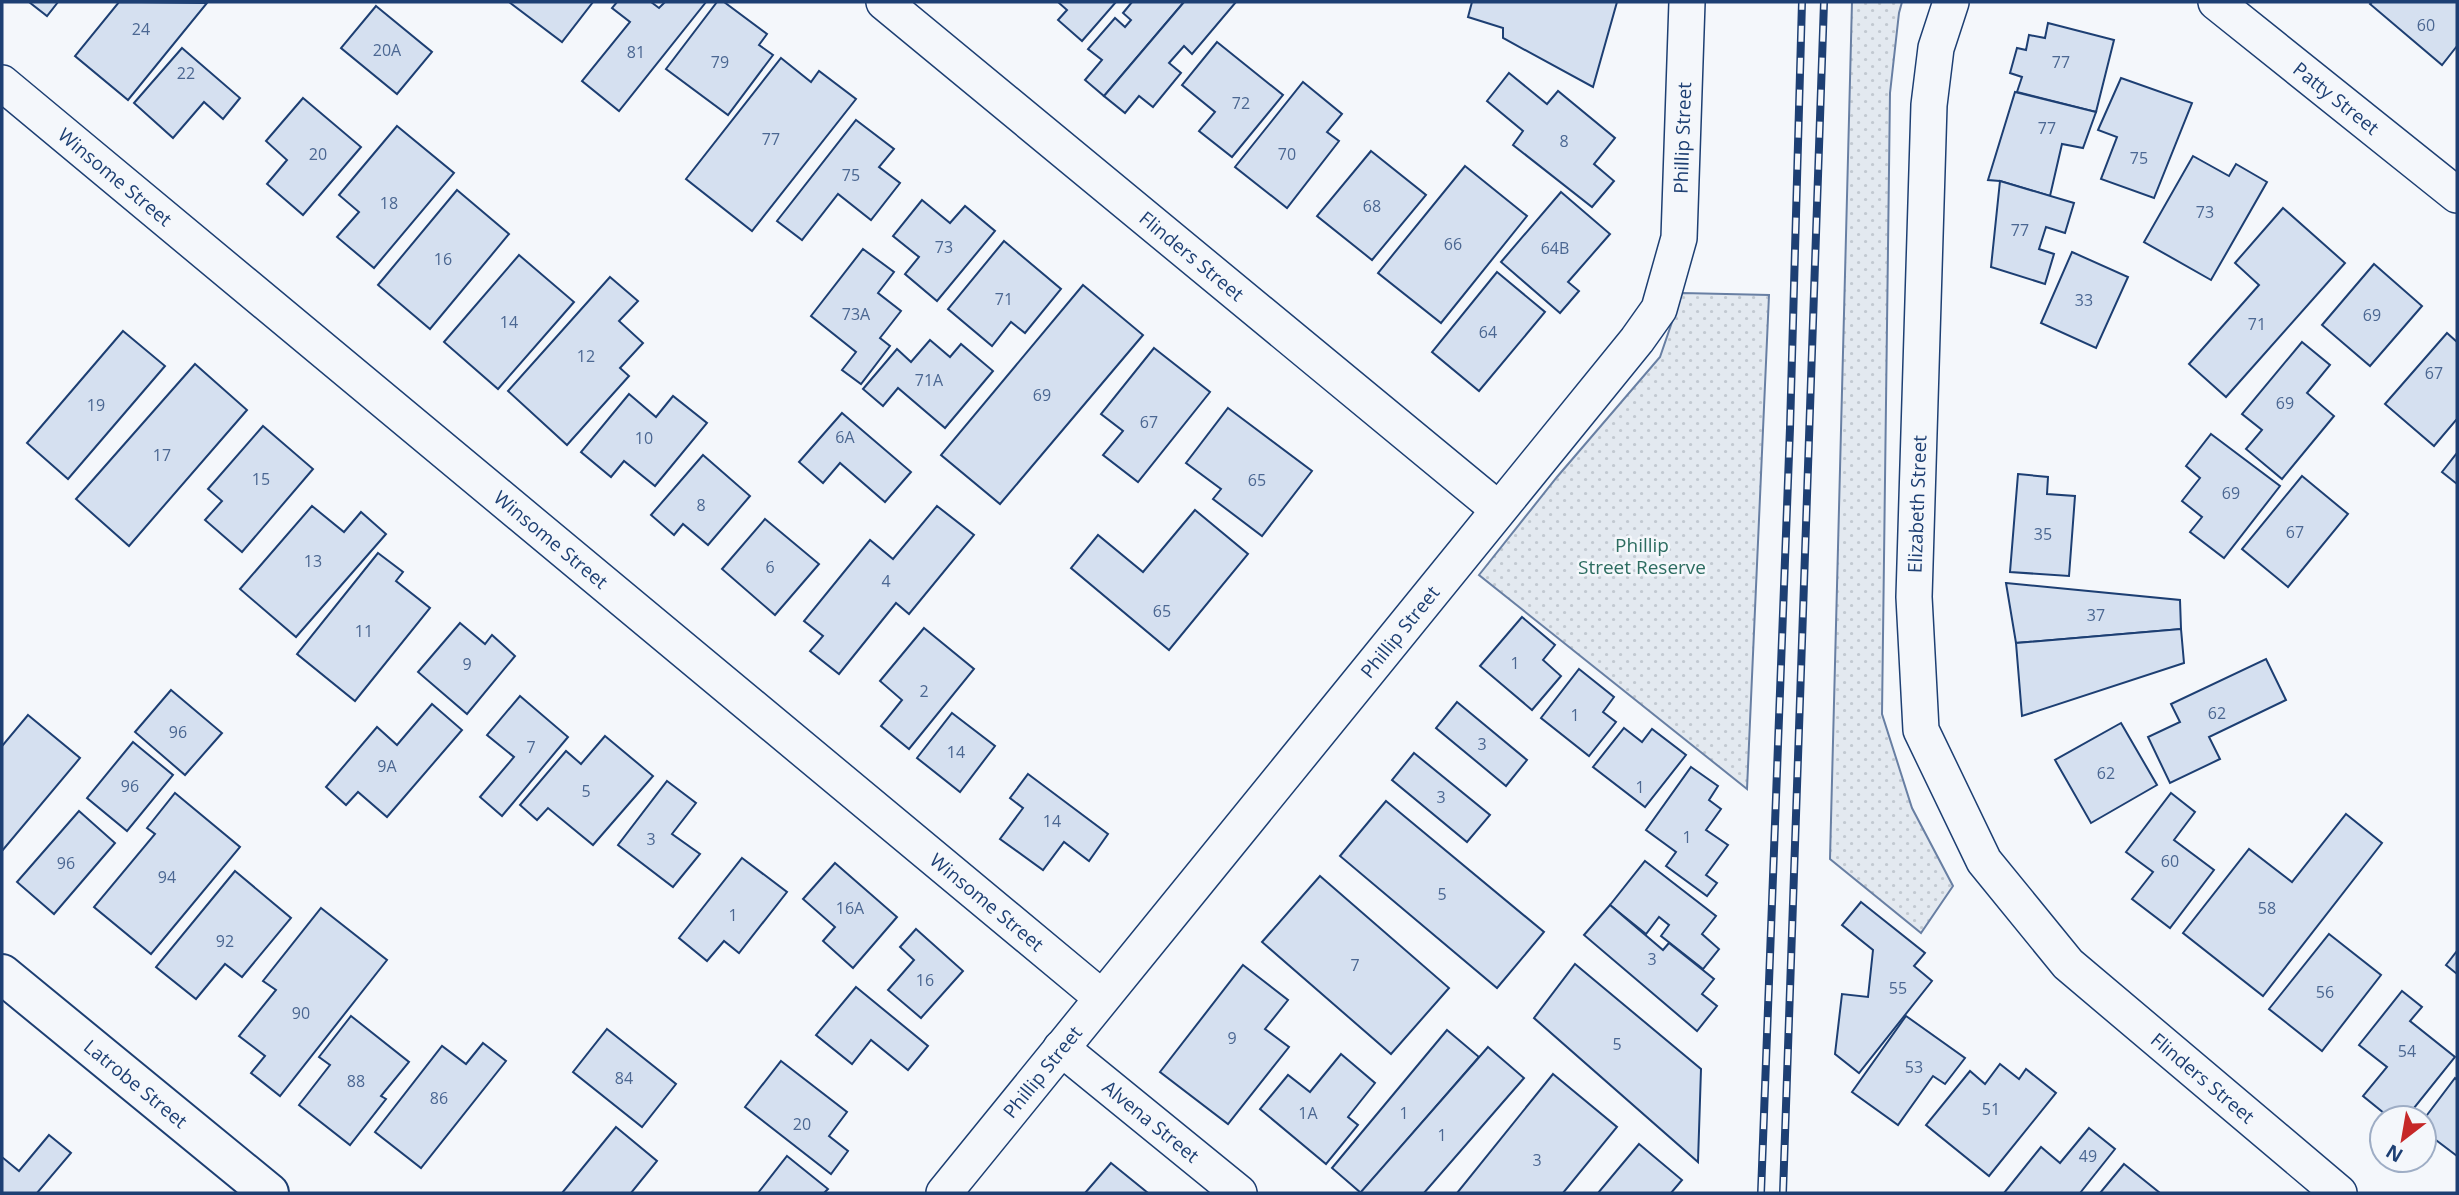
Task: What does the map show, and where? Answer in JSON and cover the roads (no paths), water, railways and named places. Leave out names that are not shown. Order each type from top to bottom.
[{"type":"street","name":"Flinders Street","points":[[884,2],[1498,509]]},
{"type":"street","name":"Phillip Street","points":[[944,1193],[1637,340],[1658,309],[1679,238],[1687,2]]},
{"type":"street","name":"Elizabeth Street","points":[[1951,2],[1936,48],[1929,104],[1914,597],[1922,730],[1984,861],[2068,964]]},
{"type":"street","name":"Patty Street","points":[[2216,2],[2452,179]]},
{"type":"street","name":"Winsome Street","points":[[2,83],[1101,997]]},
{"type":"street","name":"Flinders Street","points":[[2068,964],[2300,1181],[2339,1193]]},
{"type":"street","name":"Latrobe Street","points":[[2,974],[269,1193]]},
{"type":"street","name":"Alvena Street","points":[[1061,1048],[1239,1193]]},
{"type":"railway","points":[[1761,1193],[1790,428],[1802,2]]},
{"type":"railway","points":[[1783,1193],[1824,2]]},
{"type":"park label","name":"Phillip Street Reserve","points":[[1642,556]]}]
